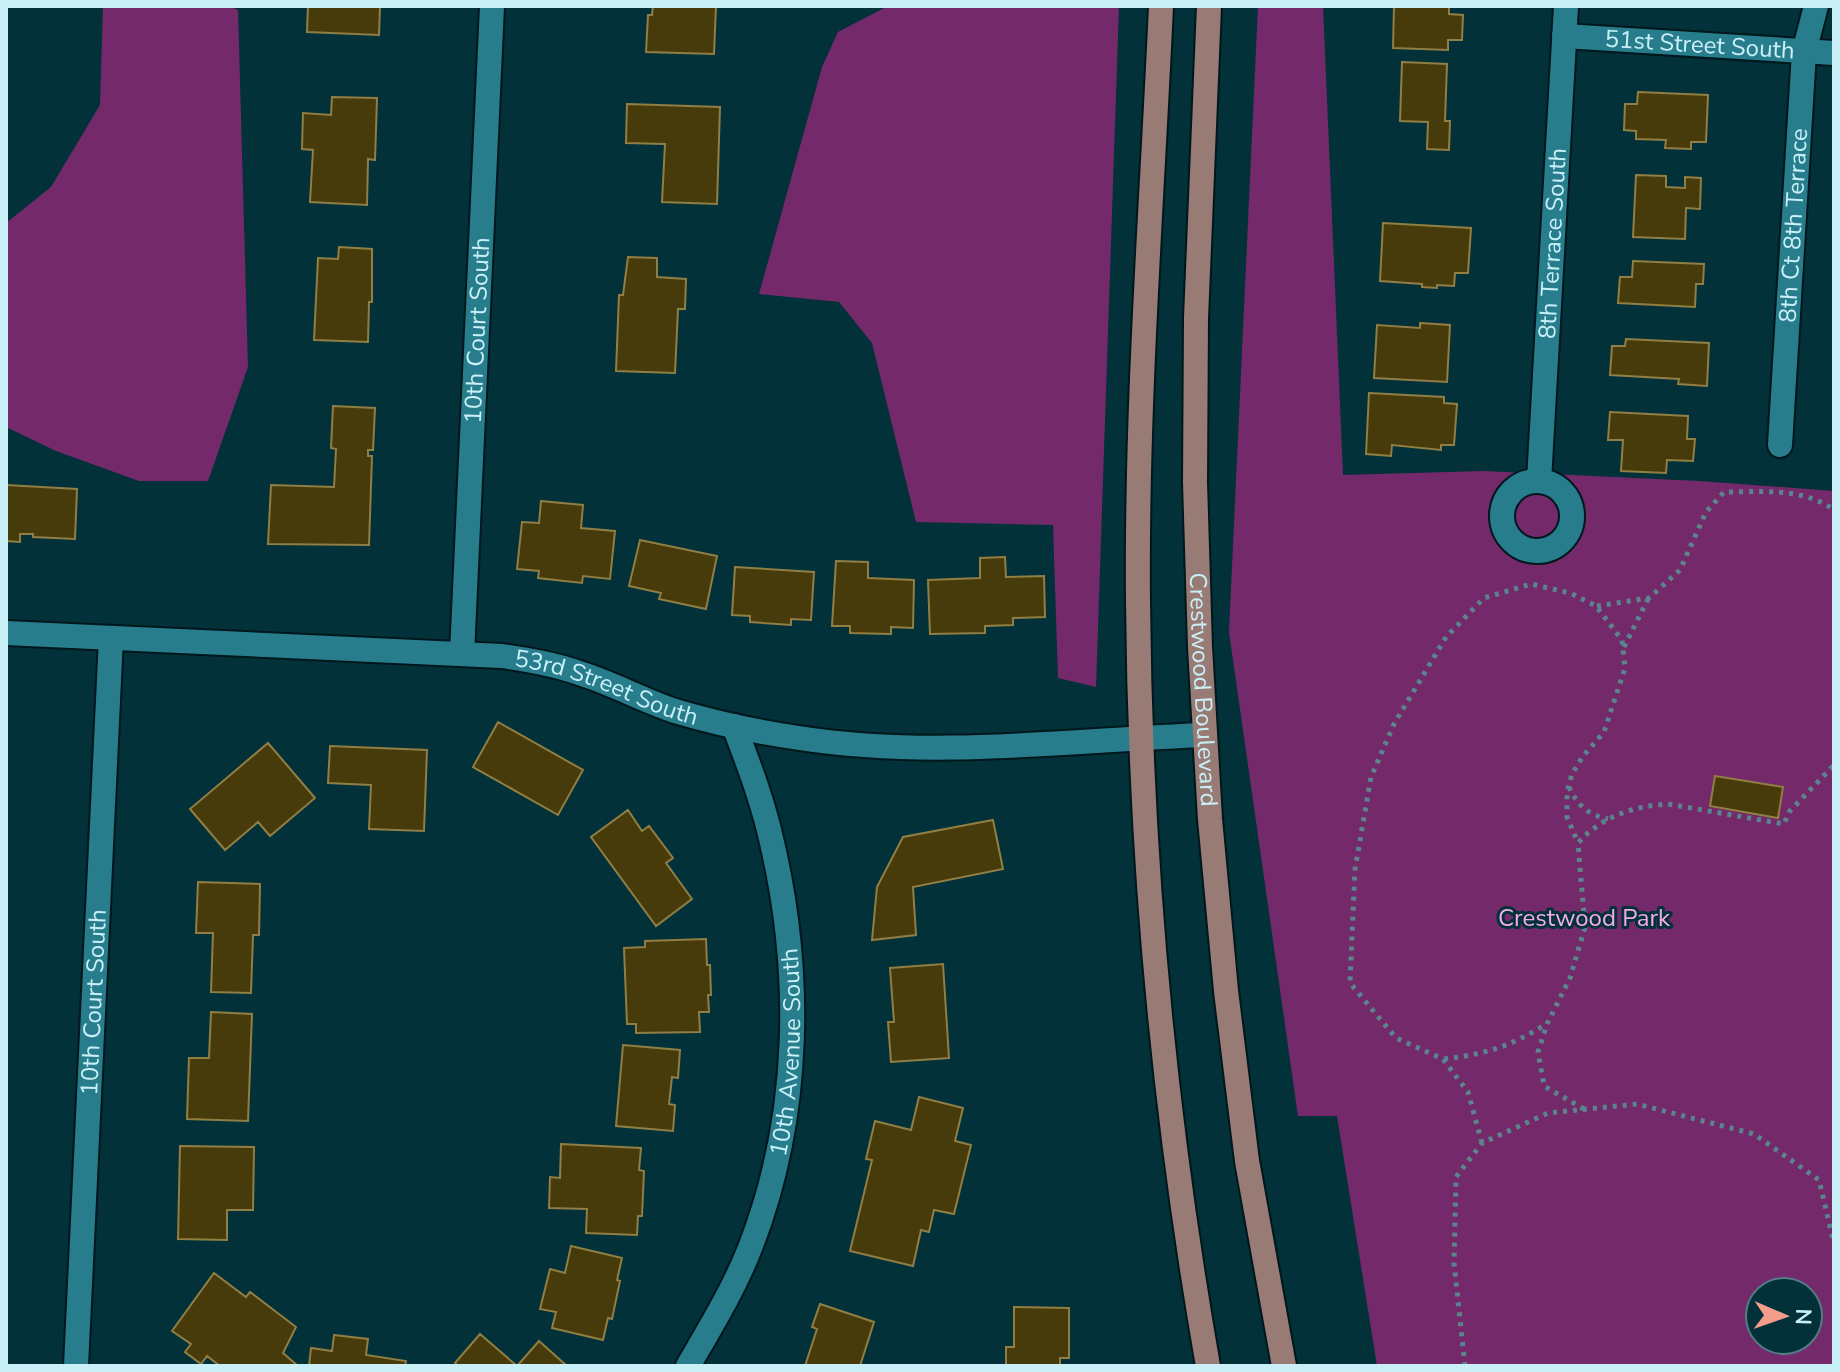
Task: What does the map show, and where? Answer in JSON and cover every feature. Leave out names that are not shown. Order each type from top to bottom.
[{"type":"main road","points":[[1161,6],[1139,465],[1141,737],[1150,896],[1165,1055],[1184,1214],[1208,1366]]},
{"type":"main road","name":"Crestwood Boulevard","points":[[1209,6],[1197,288],[1200,647],[1226,991],[1245,1146],[1284,1366]]},
{"type":"street","name":"10th Court South","points":[[462,654],[492,6]]},
{"type":"street","name":"8th Terrace South","points":[[1539,481],[1566,6]]},
{"type":"street","name":"8th Ct 8th Terrace","points":[[1780,445],[1804,52],[1816,6]]},
{"type":"street","name":"51st Street South","points":[[1564,36],[1834,53]]},
{"type":"street","name":"53rd Street South","points":[[6,633],[502,656],[542,662],[581,673],[676,711],[734,726],[867,746],[932,749],[1205,735]]},
{"type":"street","name":"10th Court South","points":[[76,1366],[111,638]]},
{"type":"street","name":"10th Avenue South","points":[[688,1366],[730,1292],[749,1249],[777,1160],[788,1085],[793,1009],[790,944],[768,827],[734,726]]},
{"type":"path","points":[[1623,649],[1649,598],[1680,570],[1706,512],[1724,492],[1786,492],[1822,501],[1834,510]]},
{"type":"path","points":[[1482,1143],[1468,1092],[1443,1059],[1396,1038],[1350,983],[1355,869],[1371,777],[1394,724],[1446,637],[1484,598],[1531,584],[1570,593],[1596,606],[1622,640],[1625,668],[1604,732],[1583,756],[1569,786],[1567,817],[1578,843],[1585,927],[1570,978],[1547,1024],[1538,1052],[1544,1086],[1585,1109]]},
{"type":"path","points":[[1596,606],[1649,598]]},
{"type":"path","points":[[1578,843],[1592,828],[1608,819],[1652,805],[1668,804],[1784,824],[1789,812],[1834,765]]},
{"type":"path","points":[[1569,786],[1582,809],[1593,816],[1608,819]]},
{"type":"path","points":[[1443,1059],[1494,1051],[1516,1043],[1547,1024]]},
{"type":"path","points":[[1465,1366],[1454,1263],[1456,1177],[1482,1143],[1548,1113],[1637,1104],[1754,1134],[1819,1180],[1834,1244]]},
{"type":"green space","points":[[103,6],[229,6],[238,10],[248,367],[208,481],[139,481],[56,451],[6,427],[6,223],[51,187],[100,105]]},
{"type":"green space","points":[[888,6],[1119,6],[1096,687],[1058,678],[1053,525],[916,522],[872,343],[839,302],[759,294],[822,67],[838,32]]},
{"type":"green space","name":"Crestwood Park","points":[[1258,6],[1323,6],[1343,475],[1484,471],[1834,491],[1834,1366],[1377,1366],[1337,1116],[1298,1116],[1229,632]]},
{"type":"building","points":[[308,6],[380,6],[379,35],[307,32]]},
{"type":"building","points":[[653,6],[716,6],[714,54],[646,52],[648,15],[652,15]]},
{"type":"building","points":[[1394,6],[1449,6],[1449,14],[1463,15],[1462,40],[1448,40],[1448,50],[1393,48]]},
{"type":"building","points":[[1402,62],[1447,64],[1445,121],[1450,121],[1449,150],[1427,149],[1428,122],[1400,121]]},
{"type":"building","points":[[1638,92],[1708,95],[1706,142],[1691,142],[1691,149],[1665,148],[1666,140],[1636,139],[1636,131],[1624,130],[1625,104],[1637,104]]},
{"type":"building","points":[[332,97],[377,98],[375,160],[368,159],[367,205],[310,202],[313,150],[302,149],[303,113],[331,115]]},
{"type":"building","points":[[627,104],[720,107],[717,204],[662,202],[665,144],[626,143]]},
{"type":"building","points":[[1636,175],[1666,176],[1666,187],[1685,188],[1685,177],[1701,178],[1700,209],[1686,208],[1685,239],[1633,237]]},
{"type":"building","points":[[1383,223],[1471,228],[1468,273],[1455,273],[1454,286],[1437,285],[1437,288],[1380,281]]},
{"type":"building","points":[[339,247],[372,249],[368,342],[314,340],[318,258],[338,259]]},
{"type":"building","points":[[628,257],[657,258],[657,277],[686,279],[685,309],[678,309],[675,373],[616,371],[619,295],[623,295]]},
{"type":"building","points":[[1633,261],[1704,264],[1703,284],[1696,284],[1695,307],[1618,303],[1620,277],[1632,277]]},
{"type":"building","points":[[1420,323],[1450,325],[1447,382],[1374,378],[1377,325],[1420,328]]},
{"type":"building","points":[[1626,339],[1709,343],[1707,386],[1678,384],[1679,379],[1610,375],[1612,346],[1625,346]]},
{"type":"building","points":[[1369,393],[1444,397],[1444,403],[1457,404],[1454,445],[1441,445],[1441,450],[1392,445],[1391,456],[1366,454]]},
{"type":"building","points":[[333,406],[375,408],[373,450],[368,450],[368,456],[372,456],[369,545],[268,544],[271,485],[334,487],[336,449],[331,448]]},
{"type":"building","points":[[1610,412],[1688,416],[1687,439],[1695,439],[1693,461],[1667,460],[1666,473],[1621,471],[1623,440],[1608,440]]},
{"type":"building","points":[[6,485],[77,489],[75,539],[20,534],[20,542],[6,541]]},
{"type":"building","points":[[541,501],[583,505],[581,528],[615,531],[610,579],[583,576],[582,583],[538,578],[539,571],[517,569],[522,522],[539,523]]},
{"type":"building","points":[[640,540],[717,556],[706,609],[659,599],[661,593],[629,586]]},
{"type":"building","points":[[1005,557],[1006,577],[1044,576],[1045,617],[1013,618],[1013,625],[985,626],[985,633],[930,634],[928,580],[980,578],[980,558]]},
{"type":"building","points":[[836,561],[868,562],[868,578],[914,580],[913,628],[891,627],[891,634],[850,633],[850,626],[832,626]]},
{"type":"building","points":[[735,567],[814,572],[811,620],[791,619],[791,625],[750,622],[750,616],[732,615]]},
{"type":"building","points":[[498,722],[583,770],[558,815],[473,767]]},
{"type":"building","points":[[268,743],[315,798],[270,836],[258,822],[225,850],[190,809]]},
{"type":"building","points":[[330,746],[427,750],[424,831],[369,829],[371,785],[328,783]]},
{"type":"building","points":[[1715,776],[1783,787],[1778,818],[1710,806]]},
{"type":"building","points":[[628,810],[642,831],[649,826],[673,858],[666,863],[692,899],[656,926],[591,837]]},
{"type":"building","points":[[993,820],[1003,869],[913,887],[916,935],[872,940],[877,887],[903,837]]},
{"type":"building","points":[[198,882],[260,884],[259,935],[253,935],[251,993],[211,992],[213,933],[196,933]]},
{"type":"building","points":[[706,939],[711,995],[708,995],[709,1012],[699,1012],[700,1032],[636,1033],[636,1024],[627,1024],[624,948],[645,947],[645,941]]},
{"type":"building","points":[[943,964],[949,1058],[891,1062],[888,1022],[894,1022],[890,968]]},
{"type":"building","points":[[211,1012],[252,1014],[248,1121],[187,1119],[189,1058],[209,1058]]},
{"type":"building","points":[[623,1045],[680,1050],[678,1078],[672,1077],[669,1104],[675,1105],[673,1131],[616,1126]]},
{"type":"building","points":[[919,1097],[963,1108],[955,1141],[971,1145],[954,1214],[934,1210],[929,1232],[921,1230],[913,1266],[850,1251],[872,1160],[866,1159],[875,1121],[911,1130]]},
{"type":"building","points":[[561,1144],[641,1148],[639,1170],[644,1171],[642,1216],[638,1216],[637,1235],[586,1233],[587,1209],[549,1208],[550,1177],[560,1178]]},
{"type":"building","points":[[180,1146],[254,1147],[253,1210],[227,1210],[227,1240],[178,1239]]},
{"type":"building","points":[[571,1246],[622,1258],[612,1319],[608,1318],[603,1340],[552,1328],[556,1312],[540,1309],[550,1269],[565,1273]]},
{"type":"building","points":[[214,1273],[246,1297],[250,1292],[296,1327],[283,1353],[298,1366],[220,1366],[207,1356],[201,1364],[185,1352],[191,1344],[172,1331]]},
{"type":"building","points":[[820,1304],[874,1322],[860,1366],[805,1366],[817,1329],[812,1327]]},
{"type":"building","points":[[1014,1307],[1069,1308],[1069,1358],[1060,1358],[1060,1366],[1006,1366],[1006,1347],[1014,1347]]},
{"type":"building","points":[[480,1334],[517,1366],[458,1366],[455,1363]]},
{"type":"building","points":[[334,1335],[368,1339],[366,1355],[406,1361],[405,1366],[309,1366],[311,1348],[332,1351]]},
{"type":"building","points":[[539,1341],[567,1366],[517,1366]]}]
